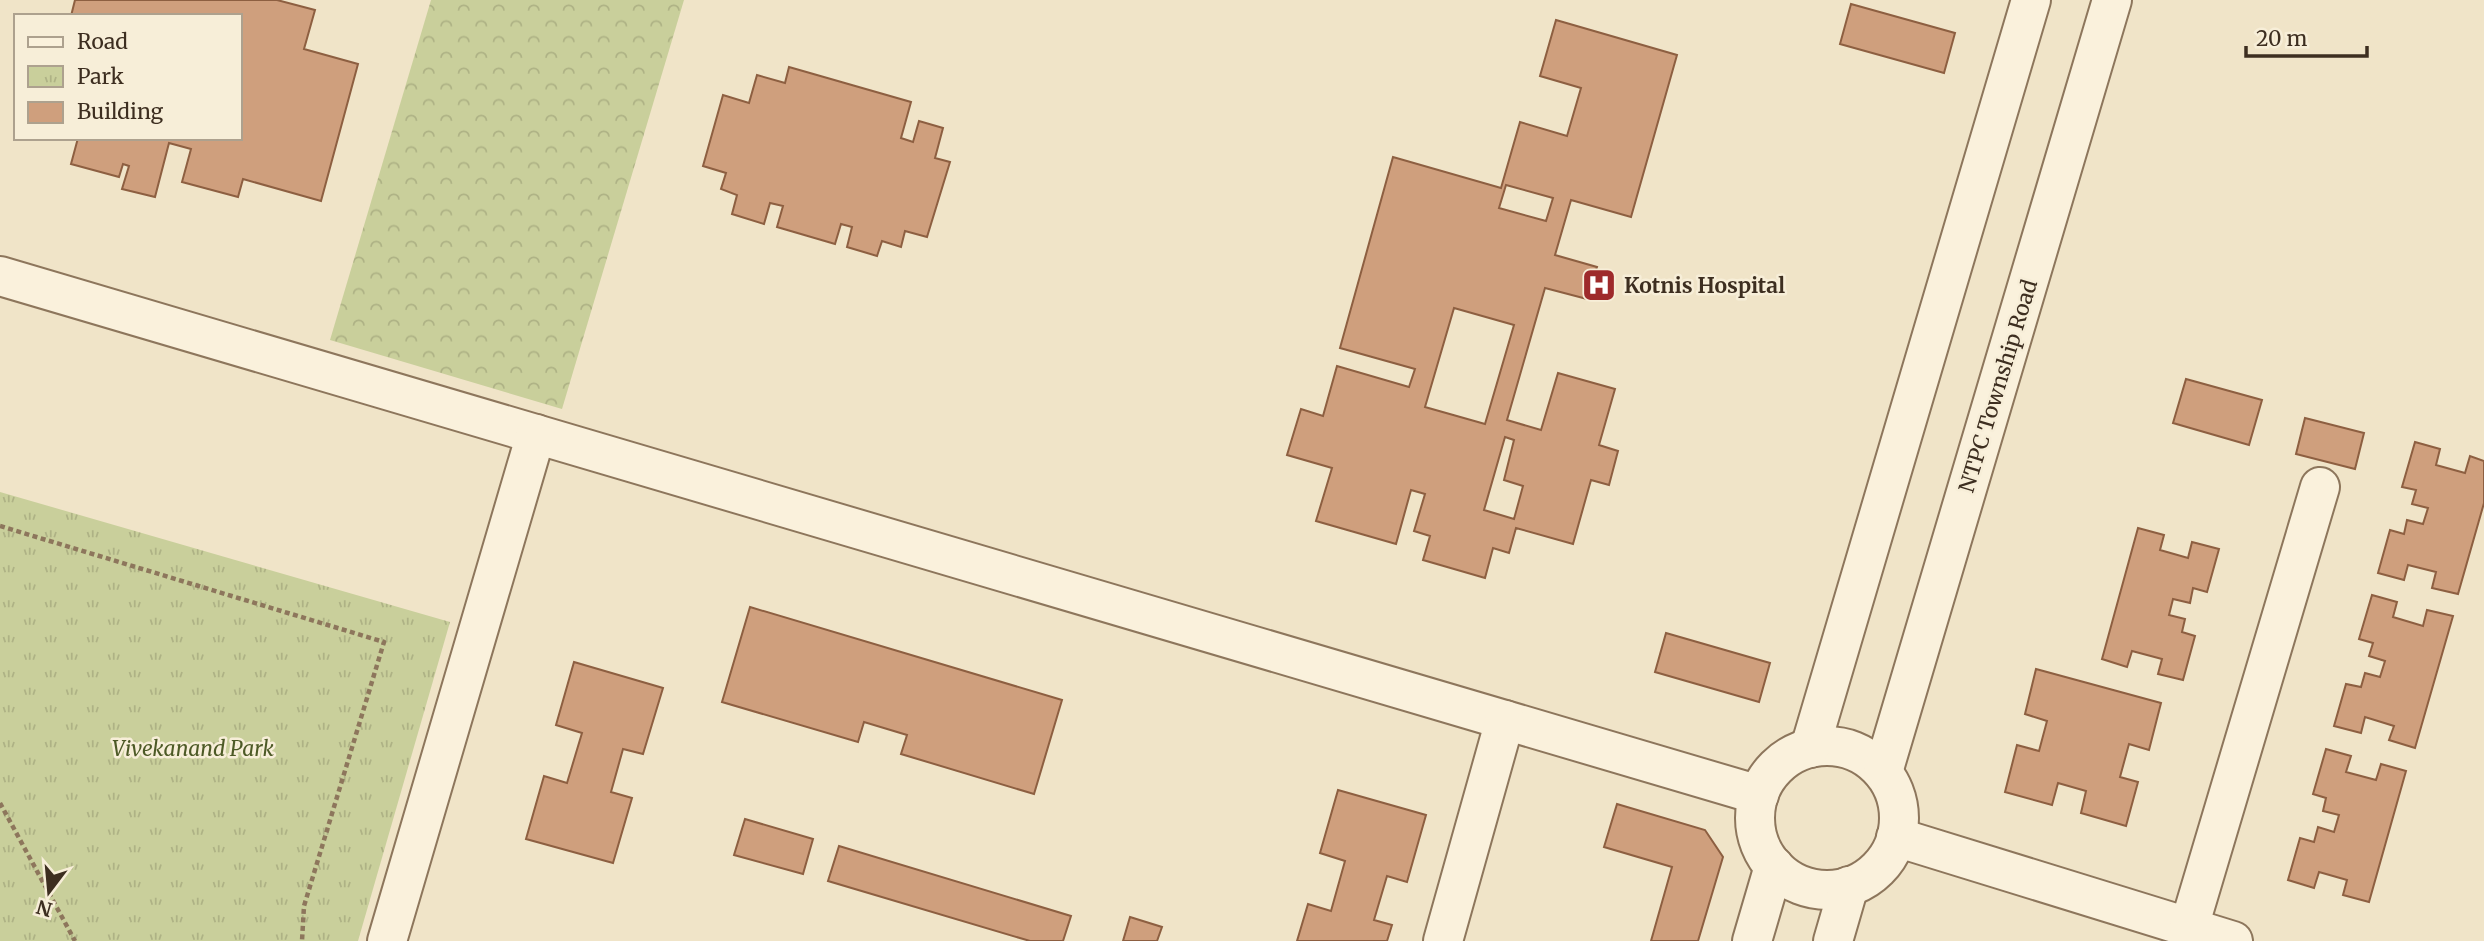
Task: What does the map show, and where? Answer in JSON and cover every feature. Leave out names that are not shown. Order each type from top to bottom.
[{"type":"street","points":[[1810,748],[2031,0]]},
{"type":"street","name":"NTPC Township Road","points":[[1883,772],[2112,0]]},
{"type":"street","points":[[0,276],[1759,795]]},
{"type":"street","points":[[387,941],[536,434]]},
{"type":"street","points":[[2189,928],[2320,487]]},
{"type":"street","points":[[1443,941],[1505,720]]},
{"type":"street","points":[[1829,745],[1853,750],[1875,763],[1889,780],[1898,801],[1900,824],[1895,846],[1882,865],[1865,880],[1849,886],[1821,890],[1799,884],[1774,866],[1763,851],[1755,827],[1756,803],[1765,779],[1782,761],[1810,748],[1829,745]]},
{"type":"street","points":[[1896,837],[2233,941]]},
{"type":"street","points":[[1752,941],[1774,866]]},
{"type":"street","points":[[1833,941],[1849,886]]},
{"type":"path","points":[[0,526],[384,642],[304,906],[302,941]]},
{"type":"path","points":[[0,803],[75,941]]},
{"type":"green space","points":[[431,0],[684,0],[562,409],[330,340]]},
{"type":"green space","name":"Vivekanand Park","points":[[0,492],[450,622],[358,941],[0,941]]},
{"type":"building","points":[[75,0],[277,0],[315,10],[304,49],[358,64],[321,201],[243,179],[238,197],[182,182],[191,149],[169,143],[155,197],[122,189],[129,166],[123,164],[119,177],[71,164],[77,140],[242,140],[242,14],[72,14]]},
{"type":"building","points":[[1851,4],[1955,33],[1944,73],[1840,44]]},
{"type":"building","points":[[1556,20],[1677,55],[1631,217],[1571,200],[1555,255],[1597,267],[1587,299],[1545,288],[1507,420],[1541,430],[1558,373],[1615,389],[1599,445],[1618,451],[1609,485],[1591,480],[1573,544],[1516,528],[1509,553],[1493,548],[1485,578],[1423,560],[1430,536],[1414,531],[1425,494],[1411,490],[1396,544],[1316,521],[1332,468],[1287,455],[1301,409],[1323,416],[1337,366],[1409,387],[1415,369],[1340,348],[1393,157],[1501,188],[1520,122],[1567,136],[1581,88],[1540,76]],"holes":[[[1506,185],[1553,198],[1546,221],[1499,208]],[[1454,308],[1514,325],[1485,424],[1425,407]],[[1505,437],[1514,440],[1504,480],[1523,486],[1514,519],[1484,510]]]},
{"type":"building","points":[[789,67],[911,102],[901,138],[913,142],[919,121],[943,128],[935,158],[950,162],[927,237],[905,231],[901,247],[882,241],[877,256],[847,247],[852,227],[841,224],[835,244],[777,227],[783,206],[770,203],[764,224],[732,214],[737,195],[721,189],[726,173],[703,166],[723,95],[749,103],[757,75],[785,83]]},
{"type":"building","points":[[2186,379],[2262,400],[2249,445],[2173,423]]},
{"type":"building","points":[[2305,418],[2364,433],[2355,469],[2296,454]]},
{"type":"building","points":[[2415,442],[2440,449],[2436,465],[2465,473],[2470,456],[2484,461],[2484,503],[2458,594],[2432,588],[2436,572],[2408,565],[2404,580],[2378,573],[2390,530],[2404,534],[2407,520],[2423,524],[2428,508],[2412,504],[2416,490],[2402,487]]},
{"type":"building","points":[[2138,528],[2164,535],[2160,550],[2188,558],[2192,542],[2219,549],[2207,592],[2193,588],[2190,603],[2173,599],[2169,615],[2185,619],[2182,632],[2195,636],[2183,680],[2158,674],[2162,659],[2132,651],[2127,667],[2102,659]]},
{"type":"building","points":[[2372,595],[2397,602],[2393,617],[2423,626],[2427,610],[2453,616],[2415,748],[2389,740],[2394,726],[2365,717],[2361,733],[2334,726],[2346,684],[2361,687],[2365,673],[2380,677],[2385,661],[2369,656],[2373,643],[2359,639]]},
{"type":"building","points":[[750,607],[1062,700],[1034,794],[901,754],[907,735],[864,722],[858,742],[722,702]]},
{"type":"building","points":[[1666,633],[1770,663],[1759,702],[1655,672]]},
{"type":"building","points":[[574,662],[663,688],[643,754],[623,749],[611,792],[632,798],[613,863],[526,839],[544,776],[567,783],[582,733],[556,725]]},
{"type":"building","points":[[2036,669],[2161,703],[2149,750],[2129,744],[2120,777],[2138,782],[2126,826],[2081,813],[2086,791],[2058,783],[2052,805],[2005,792],[2017,745],[2039,751],[2047,721],[2025,714]]},
{"type":"building","points":[[2326,749],[2351,756],[2346,772],[2376,780],[2381,764],[2406,771],[2369,902],[2343,895],[2347,880],[2319,872],[2314,888],[2288,880],[2300,838],[2314,842],[2318,827],[2334,832],[2339,815],[2323,811],[2326,798],[2313,794]]},
{"type":"building","points":[[1338,790],[1426,815],[1407,882],[1387,876],[1374,920],[1392,925],[1387,941],[1297,941],[1308,904],[1331,911],[1345,861],[1320,853]]},
{"type":"building","points":[[1617,804],[1705,830],[1723,857],[1698,941],[1651,941],[1672,867],[1604,847]]},
{"type":"building","points":[[745,819],[813,839],[803,874],[734,855]]},
{"type":"building","points":[[839,846],[1071,916],[1063,941],[1030,941],[828,881]]},
{"type":"building","points":[[1130,917],[1162,927],[1157,941],[1123,941]]},
{"type":"place","name":"Kotnis Hospital","points":[[1599,285]]}]
